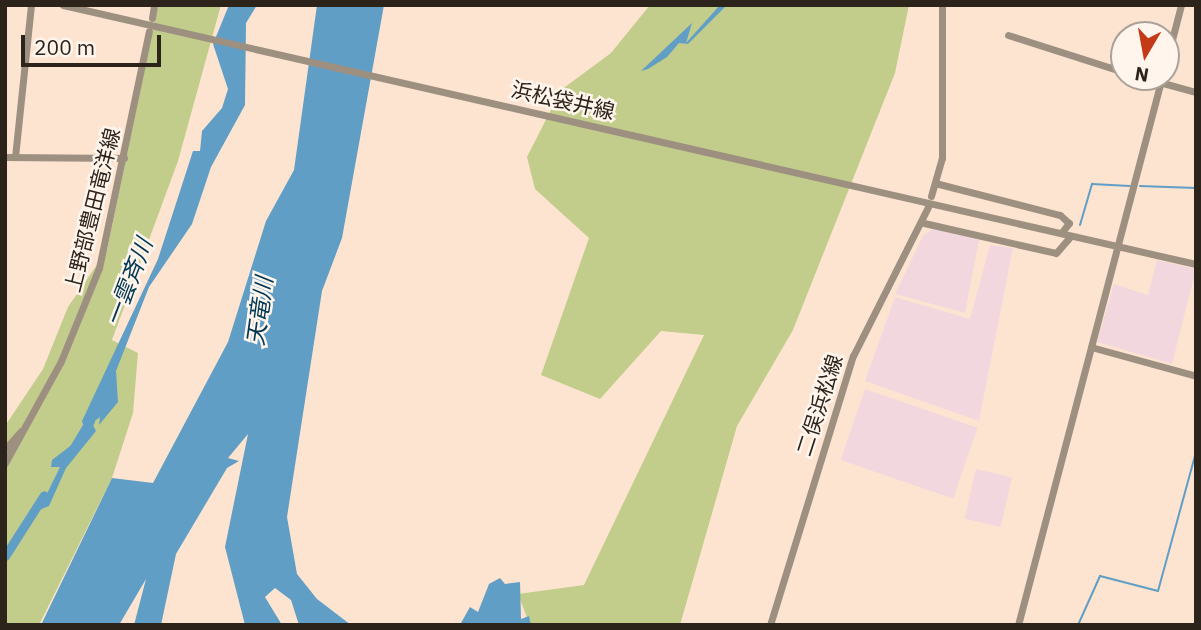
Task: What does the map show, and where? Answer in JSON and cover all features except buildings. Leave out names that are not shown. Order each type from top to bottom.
[{"type":"main road","points":[[15,157],[31,5]]},
{"type":"main road","name":"浜松袋井線","points":[[63,5],[178,29],[1196,264]]},
{"type":"main road","points":[[152,18],[154,5]]},
{"type":"main road","points":[[932,196],[943,145],[942,5]]},
{"type":"main road","name":"上野部豊田竜洋線","points":[[5,463],[28,425],[99,268],[149,31]]},
{"type":"main road","points":[[1007,35],[1110,68]]},
{"type":"main road","points":[[1018,625],[1159,91]]},
{"type":"main road","points":[[5,157],[124,158]]},
{"type":"main road","points":[[935,183],[1069,214],[1081,237]]},
{"type":"main road","name":"二俣浜松線","points":[[770,625],[853,356],[924,223],[928,207]]},
{"type":"main road","points":[[1043,209],[1067,218],[1059,232]]},
{"type":"main road","points":[[924,223],[1056,253],[1069,238]]},
{"type":"main road","name":"浜松袋井線","points":[[1059,232],[1069,238],[1081,237]]},
{"type":"main road","points":[[1091,347],[1196,376]]},
{"type":"main road","points":[[5,449],[28,425]]},
{"type":"shaded area","points":[[934,228],[979,240],[965,313],[895,294],[923,236]]},
{"type":"shaded area","points":[[990,245],[1013,248],[979,421],[865,381],[895,297],[970,319]]},
{"type":"shaded area","points":[[1157,260],[1196,269],[1172,364],[1097,342],[1114,284],[1148,295]]},
{"type":"shaded area","points":[[865,389],[978,428],[953,499],[841,460]]},
{"type":"shaded area","points":[[976,469],[1012,477],[1001,527],[965,519]]},
{"type":"green space","points":[[158,5],[221,5],[178,161],[112,340],[138,353],[133,413],[112,478],[39,625],[5,625],[5,426],[43,369],[68,307],[107,250]]},
{"type":"green space","points":[[650,5],[909,5],[895,73],[793,330],[737,426],[680,625],[530,625],[518,594],[584,585],[704,335],[661,331],[600,399],[541,375],[589,238],[535,189],[527,157],[561,90],[611,53]]},
{"type":"water","points":[[229,5],[257,5],[246,23],[245,105],[211,167],[192,224],[149,287],[116,371],[118,402],[99,425],[100,417],[92,423],[96,431],[66,468],[49,506],[39,510],[60,467],[51,467],[52,460],[86,434],[82,421],[158,259],[193,151],[200,151],[202,131],[222,108],[228,89],[213,44]]},
{"type":"water","name":"天竜川","points":[[317,5],[384,5],[342,238],[322,291],[287,517],[297,574],[317,599],[351,625],[299,625],[291,600],[275,588],[265,597],[282,625],[245,625],[225,547],[248,434],[228,458],[239,461],[227,468],[176,554],[161,625],[134,625],[146,579],[119,625],[41,625],[112,478],[153,483],[228,342],[266,221],[294,170]]},
{"type":"water","points":[[720,5],[727,5],[688,44],[679,43],[667,57],[641,71],[692,23],[686,43]]},
{"type":"water","points":[[500,578],[505,584],[520,582],[521,619],[529,616],[531,625],[445,625],[461,623],[470,607],[478,612],[489,584]]},
{"type":"waterway","points":[[1080,225],[1092,184],[1130,186]]},
{"type":"waterway","points":[[1140,186],[1196,188]]},
{"type":"waterway","name":"一雲斉川","points":[[70,454],[90,421]]},
{"type":"waterway","points":[[1078,625],[1100,576],[1158,591],[1196,452]]},
{"type":"waterway","name":"一雲斉川","points":[[5,556],[44,495]]}]
